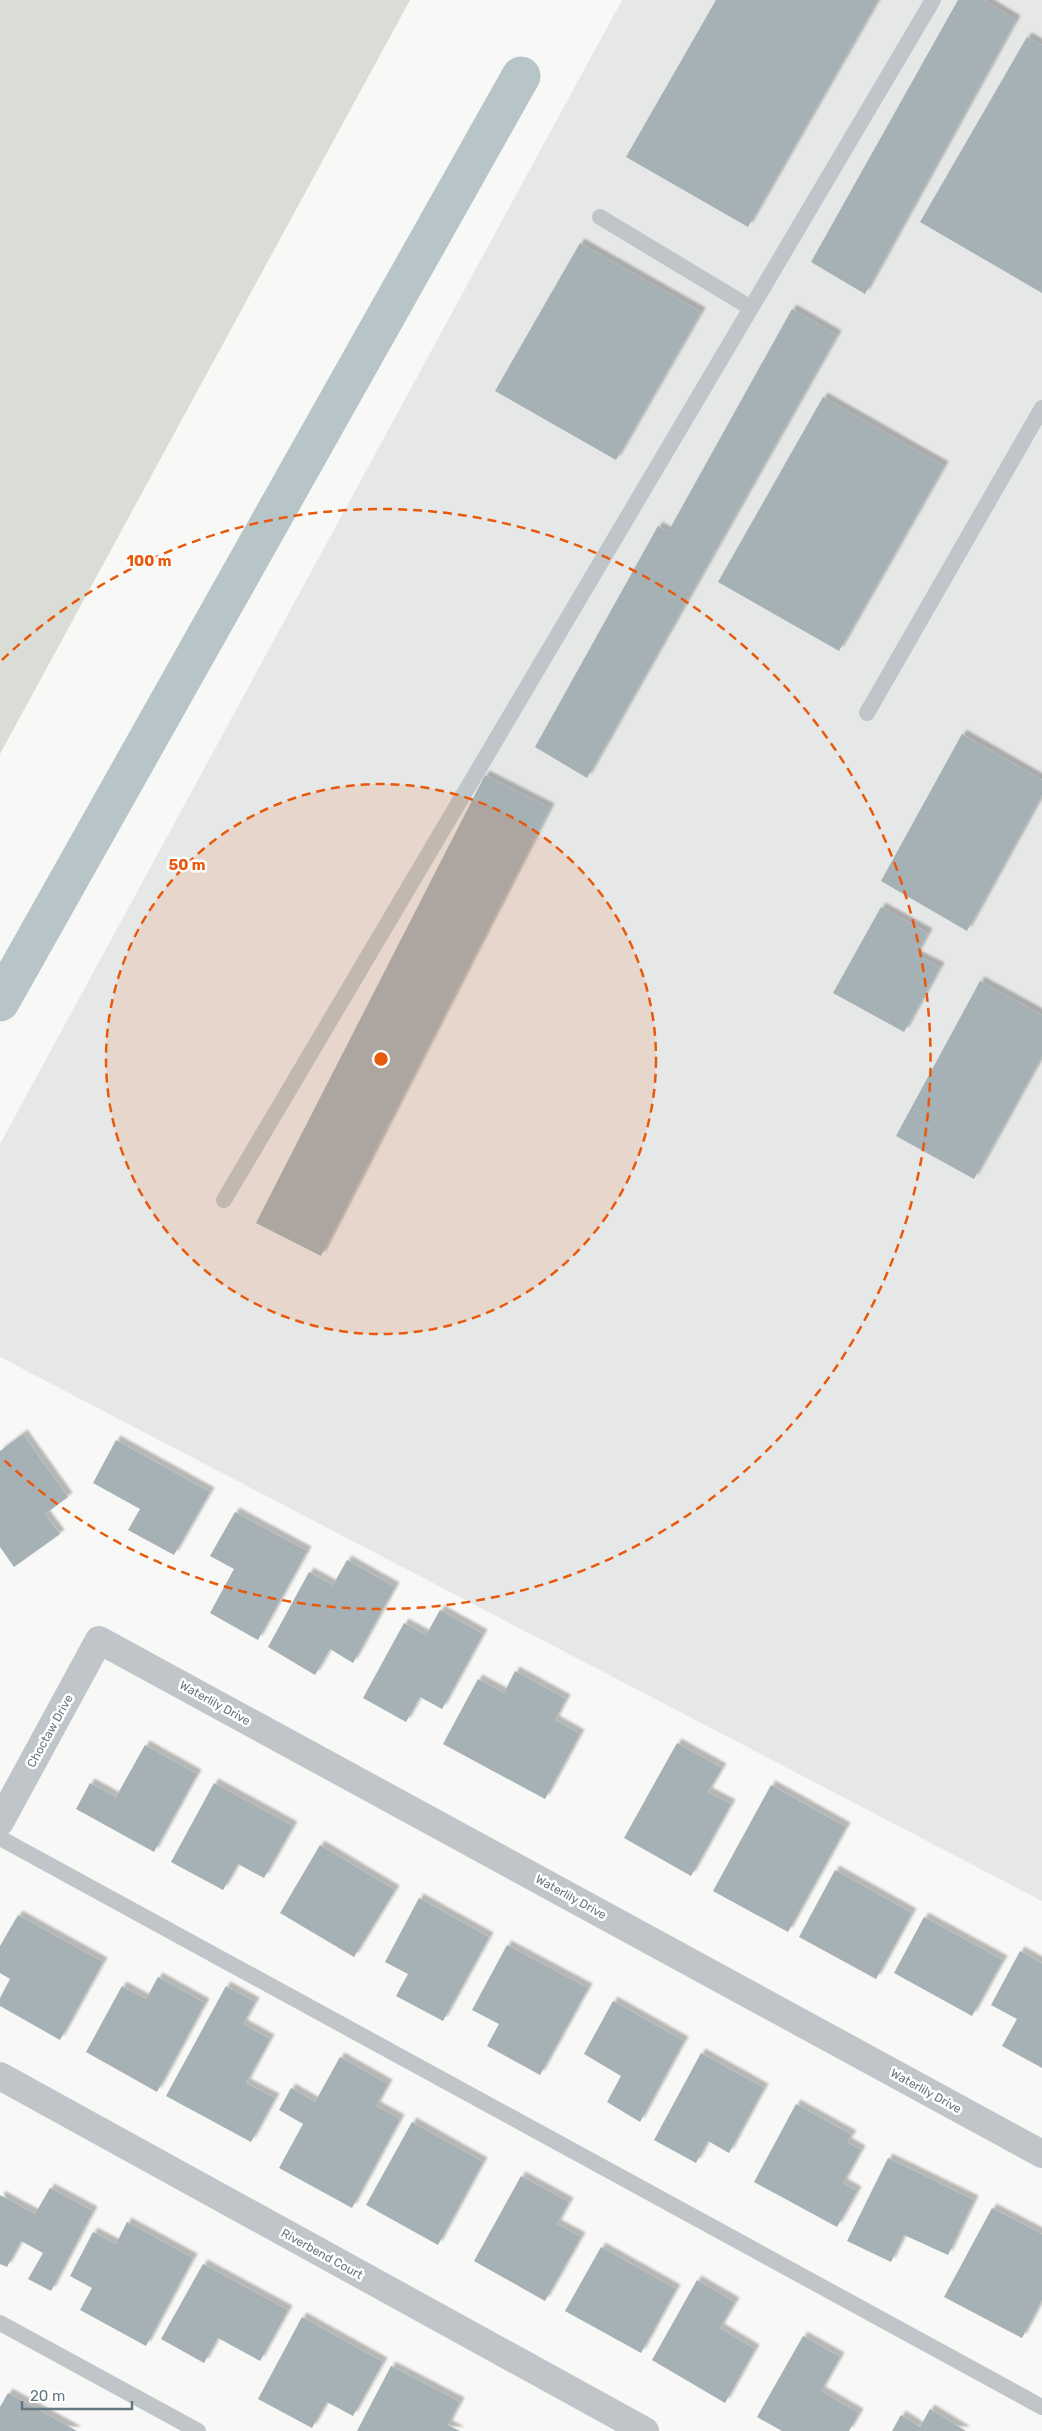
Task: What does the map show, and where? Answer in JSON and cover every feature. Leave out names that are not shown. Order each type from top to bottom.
[{"type":"street","name":"Choctaw Drive","points":[[0,1822],[100,1640]]},
{"type":"street","name":"Waterlily Drive","points":[[100,1640],[1042,2154]]},
{"type":"street","name":"Riverbend Court","points":[[0,2076],[645,2431]]},
{"type":"lane","points":[[224,1200],[933,0]]},
{"type":"lane","points":[[600,217],[751,308]]},
{"type":"lane","points":[[868,713],[1042,408]]},
{"type":"lane","points":[[0,1838],[1042,2407]]},
{"type":"lane","points":[[0,2323],[198,2431]]},
{"type":"shaded area","points":[[0,0],[410,0],[0,754]]},
{"type":"shaded area","points":[[622,0],[1042,0],[1042,1901],[0,1357],[0,1144]]},
{"type":"building","points":[[716,0],[878,0],[748,227],[626,157]]},
{"type":"building","points":[[958,0],[983,0],[1016,20],[865,294],[811,262]]},
{"type":"building","points":[[1027,37],[1042,45],[1042,293],[920,222]]},
{"type":"building","points":[[580,243],[701,312],[616,460],[495,391]]},
{"type":"building","points":[[792,309],[837,335],[587,778],[535,747],[658,526],[668,532]]},
{"type":"building","points":[[823,397],[944,466],[839,651],[718,582]]},
{"type":"building","points":[[962,734],[1042,780],[1042,795],[967,931],[881,881]]},
{"type":"building","points":[[485,775],[550,808],[321,1256],[256,1223]]},
{"type":"building","points":[[881,907],[928,933],[916,955],[940,967],[904,1032],[833,993]]},
{"type":"building","points":[[980,981],[1042,1015],[1042,1056],[974,1179],[896,1136]]},
{"type":"building","points":[[23,1434],[68,1497],[45,1514],[60,1534],[14,1567],[0,1547],[0,1451]]},
{"type":"building","points":[[116,1440],[210,1492],[174,1555],[128,1530],[140,1509],[93,1483]]},
{"type":"building","points":[[235,1512],[307,1551],[258,1640],[210,1613],[234,1569],[210,1556]]},
{"type":"building","points":[[347,1560],[395,1587],[353,1663],[330,1649],[315,1675],[268,1647],[309,1572],[333,1585]]},
{"type":"building","points":[[440,1610],[483,1634],[442,1709],[420,1697],[406,1722],[363,1698],[404,1623],[426,1635]]},
{"type":"building","points":[[515,1671],[566,1699],[555,1720],[580,1734],[545,1799],[443,1744],[478,1679],[504,1693]]},
{"type":"building","points":[[677,1743],[722,1768],[708,1792],[731,1804],[691,1876],[624,1838]]},
{"type":"building","points":[[145,1745],[197,1774],[154,1852],[76,1809],[90,1783],[116,1797]]},
{"type":"building","points":[[214,1783],[293,1826],[264,1878],[238,1864],[223,1890],[171,1862]]},
{"type":"building","points":[[771,1785],[846,1827],[788,1932],[713,1891]]},
{"type":"building","points":[[320,1845],[395,1890],[354,1957],[280,1913]]},
{"type":"building","points":[[835,1870],[912,1913],[876,1979],[799,1937]]},
{"type":"building","points":[[419,1898],[489,1937],[443,2021],[396,1996],[408,1974],[385,1962]]},
{"type":"building","points":[[18,1915],[103,1962],[60,2040],[0,2006],[0,1998],[10,1979],[0,1973],[0,1946]]},
{"type":"building","points":[[924,1917],[1003,1960],[972,2016],[894,1973]]},
{"type":"building","points":[[507,1945],[588,1988],[540,2075],[487,2046],[499,2024],[472,2010]]},
{"type":"building","points":[[1020,1951],[1042,1963],[1042,2068],[1002,2046],[1017,2019],[991,2005]]},
{"type":"building","points":[[158,1977],[205,2003],[157,2092],[86,2052],[122,1986],[146,1999]]},
{"type":"building","points":[[226,1986],[255,2002],[243,2024],[270,2039],[246,2083],[275,2098],[251,2142],[166,2096]]},
{"type":"building","points":[[613,2001],[684,2041],[640,2122],[607,2102],[621,2076],[584,2054]]},
{"type":"building","points":[[701,2053],[764,2088],[729,2153],[708,2141],[696,2163],[654,2140]]},
{"type":"building","points":[[340,2057],[388,2084],[376,2106],[400,2119],[352,2208],[279,2168],[303,2124],[279,2110],[291,2088],[315,2102]]},
{"type":"building","points":[[796,2104],[852,2135],[847,2142],[861,2150],[843,2183],[857,2191],[837,2227],[754,2182]]},
{"type":"building","points":[[412,2122],[483,2162],[438,2245],[366,2205]]},
{"type":"building","points":[[888,2158],[974,2200],[948,2255],[904,2235],[891,2262],[847,2241]]},
{"type":"building","points":[[521,2176],[569,2202],[557,2224],[581,2237],[545,2301],[474,2261]]},
{"type":"building","points":[[50,2188],[93,2211],[51,2291],[28,2279],[43,2253],[21,2241],[7,2267],[0,2264],[0,2195],[35,2214]]},
{"type":"building","points":[[992,2208],[1042,2234],[1042,2300],[1022,2338],[944,2297]]},
{"type":"building","points":[[127,2222],[193,2258],[146,2346],[80,2310],[92,2288],[70,2276],[93,2232],[116,2244]]},
{"type":"building","points":[[601,2247],[676,2289],[641,2353],[565,2311]]},
{"type":"building","points":[[203,2264],[288,2310],[260,2361],[218,2338],[204,2363],[161,2339]]},
{"type":"building","points":[[697,2280],[735,2302],[720,2328],[755,2349],[725,2403],[652,2360]]},
{"type":"building","points":[[302,2317],[383,2362],[353,2416],[327,2402],[312,2428],[258,2399]]},
{"type":"building","points":[[803,2336],[840,2357],[821,2391],[859,2413],[849,2431],[782,2431],[757,2417]]},
{"type":"building","points":[[391,2366],[460,2402],[448,2425],[460,2431],[357,2431]]},
{"type":"building","points":[[8,2393],[77,2431],[0,2431],[0,2407]]},
{"type":"building","points":[[930,2409],[966,2431],[892,2431],[901,2415],[920,2427]]},
{"type":"waterway","points":[[0,1002],[521,76]]}]
